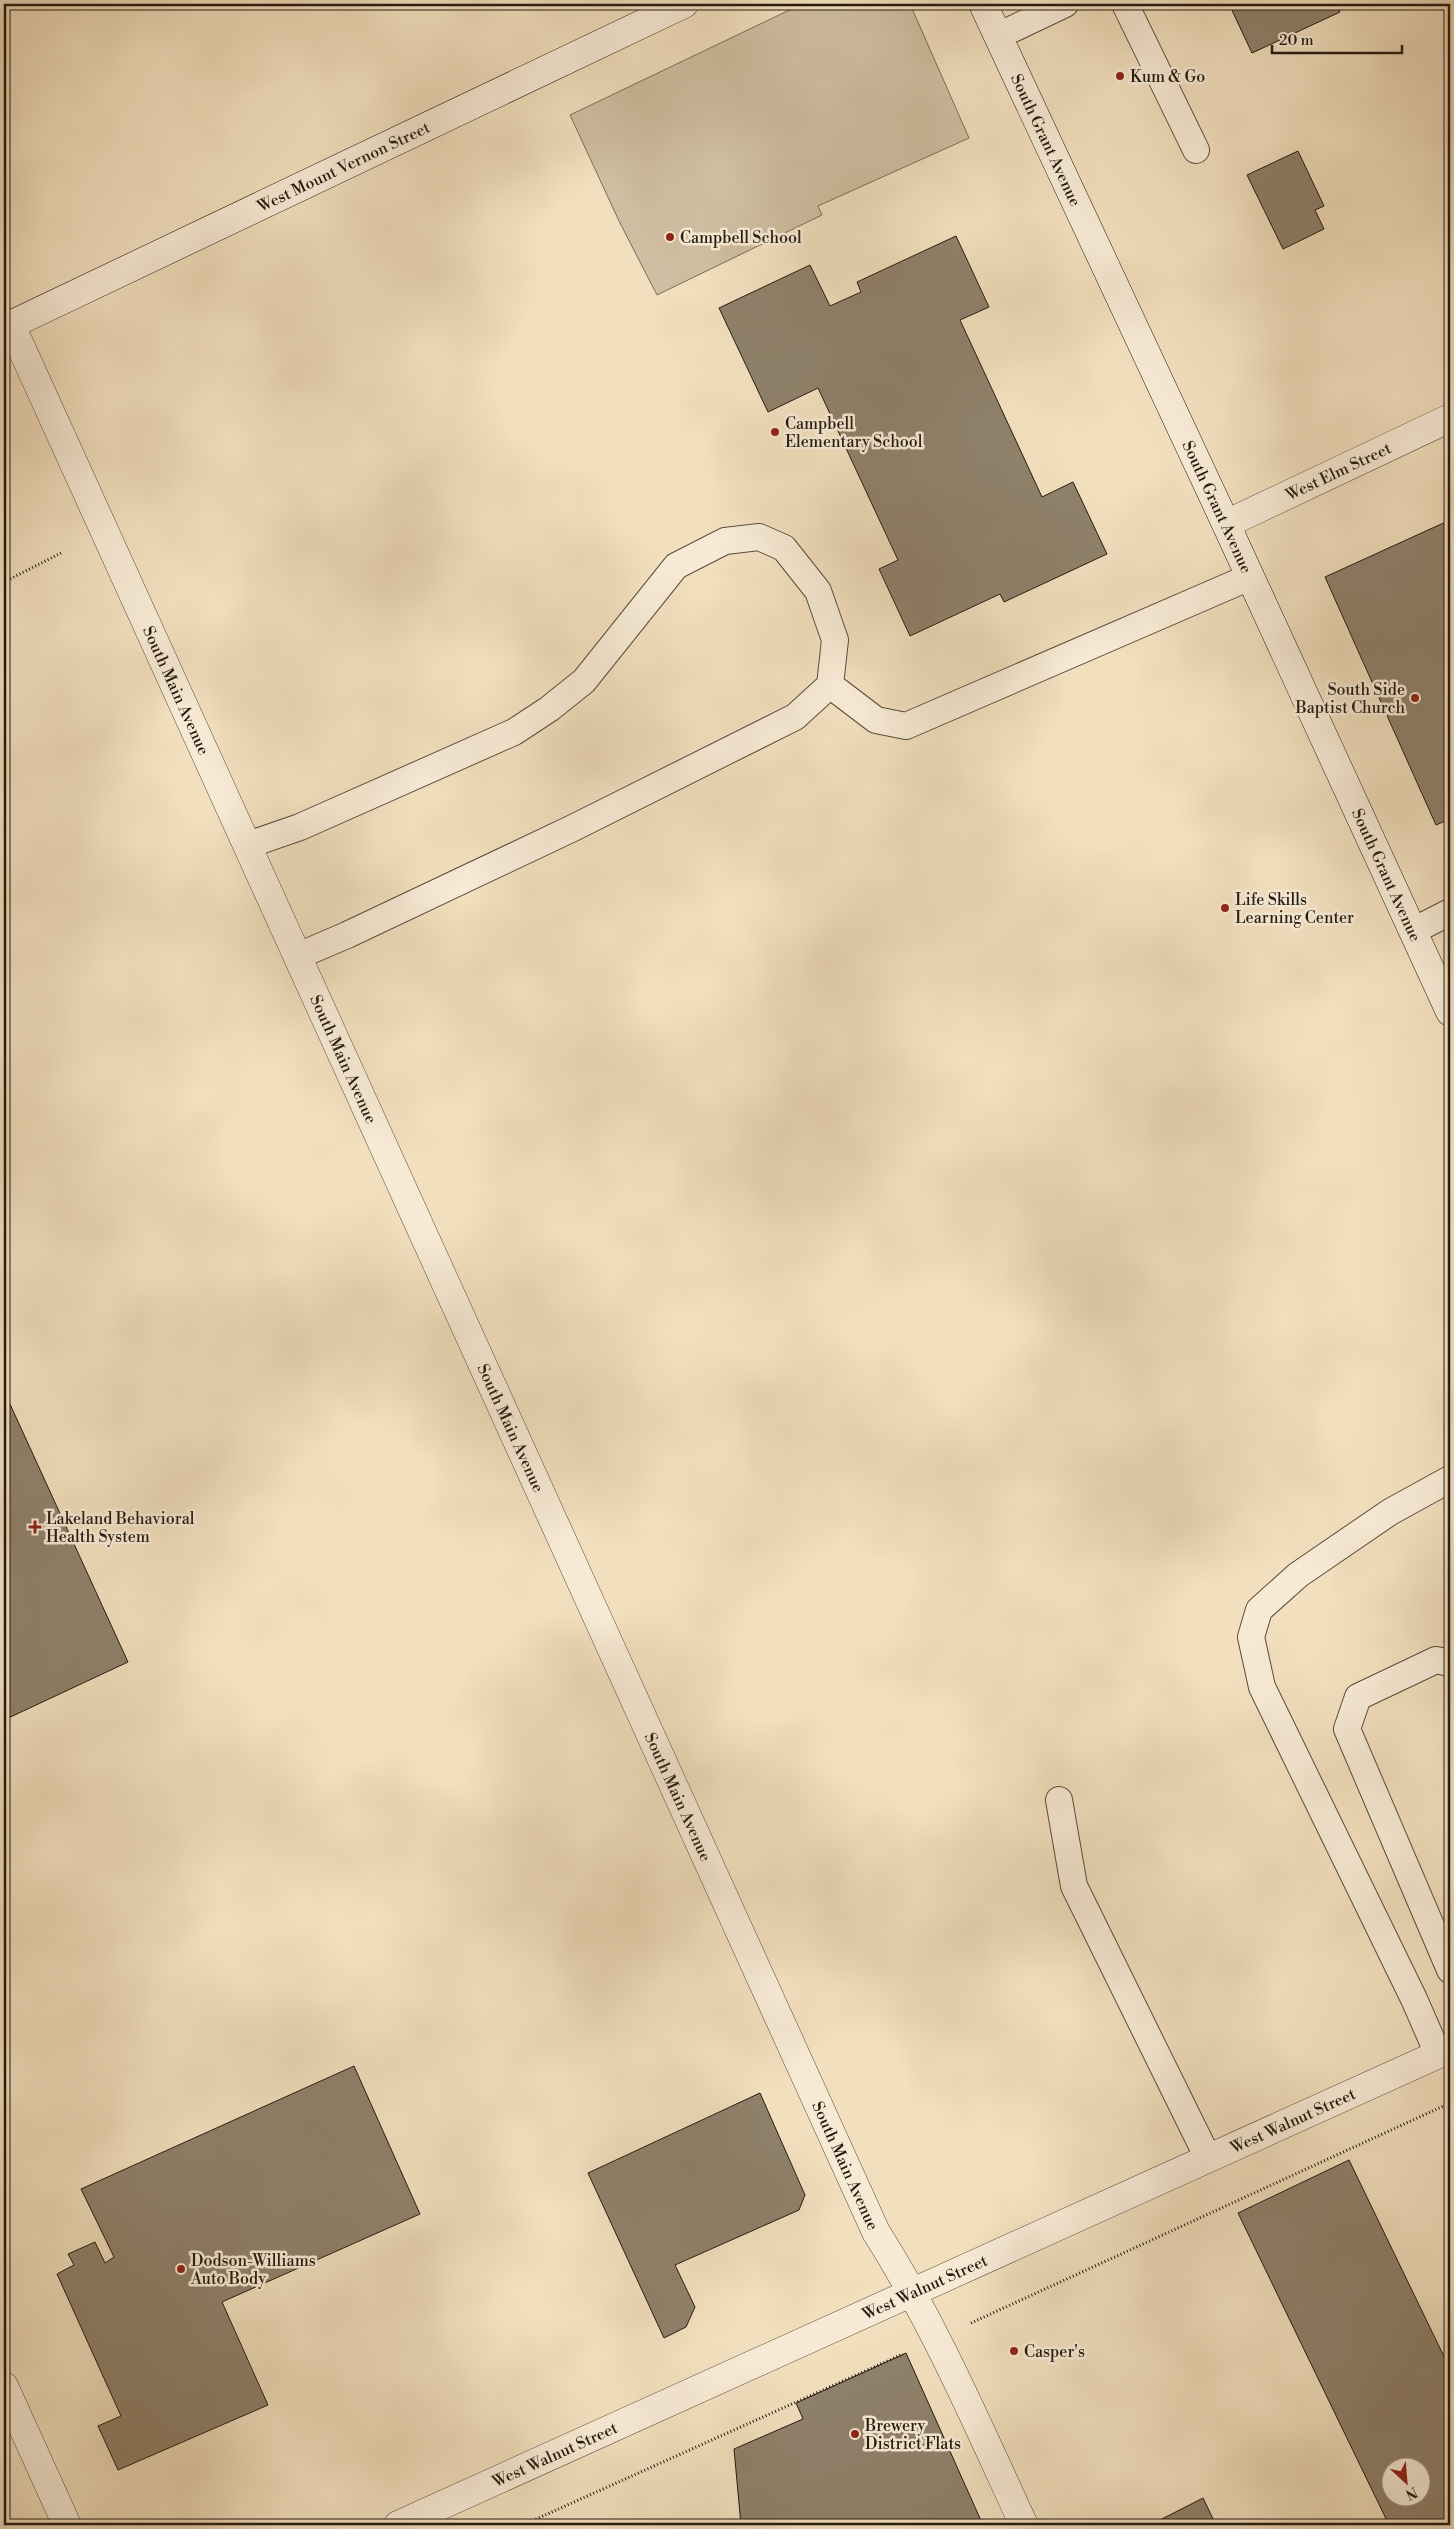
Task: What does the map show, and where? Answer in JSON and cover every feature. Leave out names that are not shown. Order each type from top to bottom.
[{"type":"street","name":"West Mount Vernon Street","points":[[8,326],[684,4]]},
{"type":"street","name":"South Grant Avenue","points":[[983,4],[1226,524],[1450,1012]]},
{"type":"street","name":"South Main Avenue","points":[[8,326],[248,845],[876,2232],[913,2293],[946,2357],[1024,2525]]},
{"type":"street","name":"West Elm Street","points":[[1226,524],[1450,418]]},
{"type":"street","name":"West Walnut Street","points":[[398,2525],[1444,2052]]},
{"type":"street","points":[[4,2386],[67,2525]]},
{"type":"lane","points":[[998,36],[1066,4]]},
{"type":"lane","points":[[1125,4],[1196,150]]},
{"type":"lane","points":[[248,845],[300,827],[514,732],[549,709],[584,681],[676,566],[725,541],[759,538],[784,548],[818,592],[835,640],[830,685],[795,717],[573,828],[298,956]]},
{"type":"lane","points":[[830,685],[876,720],[906,726],[1250,577]]},
{"type":"lane","points":[[1413,931],[1450,912]]},
{"type":"lane","points":[[1444,2052],[1409,1990],[1262,1687],[1251,1637],[1259,1610],[1298,1575],[1390,1512],[1450,1479]]},
{"type":"lane","points":[[1450,1663],[1436,1660],[1358,1697],[1347,1728],[1450,1970]]},
{"type":"lane","points":[[1059,1800],[1074,1886],[1208,2158]]},
{"type":"path","points":[[4,582],[63,552]]},
{"type":"path","points":[[971,2323],[1450,2103]]},
{"type":"path","points":[[523,2525],[906,2353]]},
{"type":"shaded area","points":[[802,4],[910,4],[969,138],[818,206],[822,215],[657,295],[619,221],[570,115]]},
{"type":"building","points":[[1229,4],[1336,4],[1340,12],[1252,53]]},
{"type":"building","points":[[1298,151],[1324,206],[1315,210],[1324,229],[1283,249],[1247,175]]},
{"type":"building","points":[[956,236],[989,307],[960,320],[1042,497],[1073,482],[1107,554],[1004,602],[1000,594],[910,636],[879,569],[898,560],[818,388],[768,412],[719,308],[810,265],[830,306],[861,292],[857,282]]},
{"type":"building","name":"South Side Baptist Church","points":[[1450,520],[1450,819],[1436,825],[1325,577]]},
{"type":"building","name":"Lakeland Behavioral Health System","points":[[4,1391],[128,1662],[4,1720]]},
{"type":"building","name":"Dodson-Williams Auto Body","points":[[354,2066],[420,2214],[222,2302],[268,2405],[118,2470],[98,2426],[121,2416],[57,2274],[74,2265],[68,2254],[95,2242],[105,2263],[114,2257],[81,2189]]},
{"type":"building","points":[[760,2093],[805,2195],[799,2210],[675,2265],[695,2307],[686,2327],[664,2338],[588,2173]]},
{"type":"building","points":[[1349,2160],[1450,2369],[1450,2525],[1389,2525],[1238,2213]]},
{"type":"building","name":"Brewery District Flats","points":[[906,2353],[983,2525],[741,2525],[734,2449],[803,2419],[796,2403]]},
{"type":"building","points":[[1203,2498],[1216,2525],[1149,2525],[1156,2522]]},
{"type":"place","name":"Kum & Go","points":[[1120,76]]},
{"type":"place","name":"Campbell School","points":[[670,237]]},
{"type":"place","name":"Campbell Elementary School","points":[[775,432]]},
{"type":"place","name":"South Side Baptist Church","points":[[1415,698]]},
{"type":"place","name":"Life Skills Learning Center","points":[[1225,908]]},
{"type":"place","name":"Lakeland Behavioral Health System","points":[[35,1527]]},
{"type":"place","name":"Dodson-Williams Auto Body","points":[[181,2269]]},
{"type":"place","name":"Casper's","points":[[1014,2351]]},
{"type":"place","name":"Brewery District Flats","points":[[855,2434]]}]
